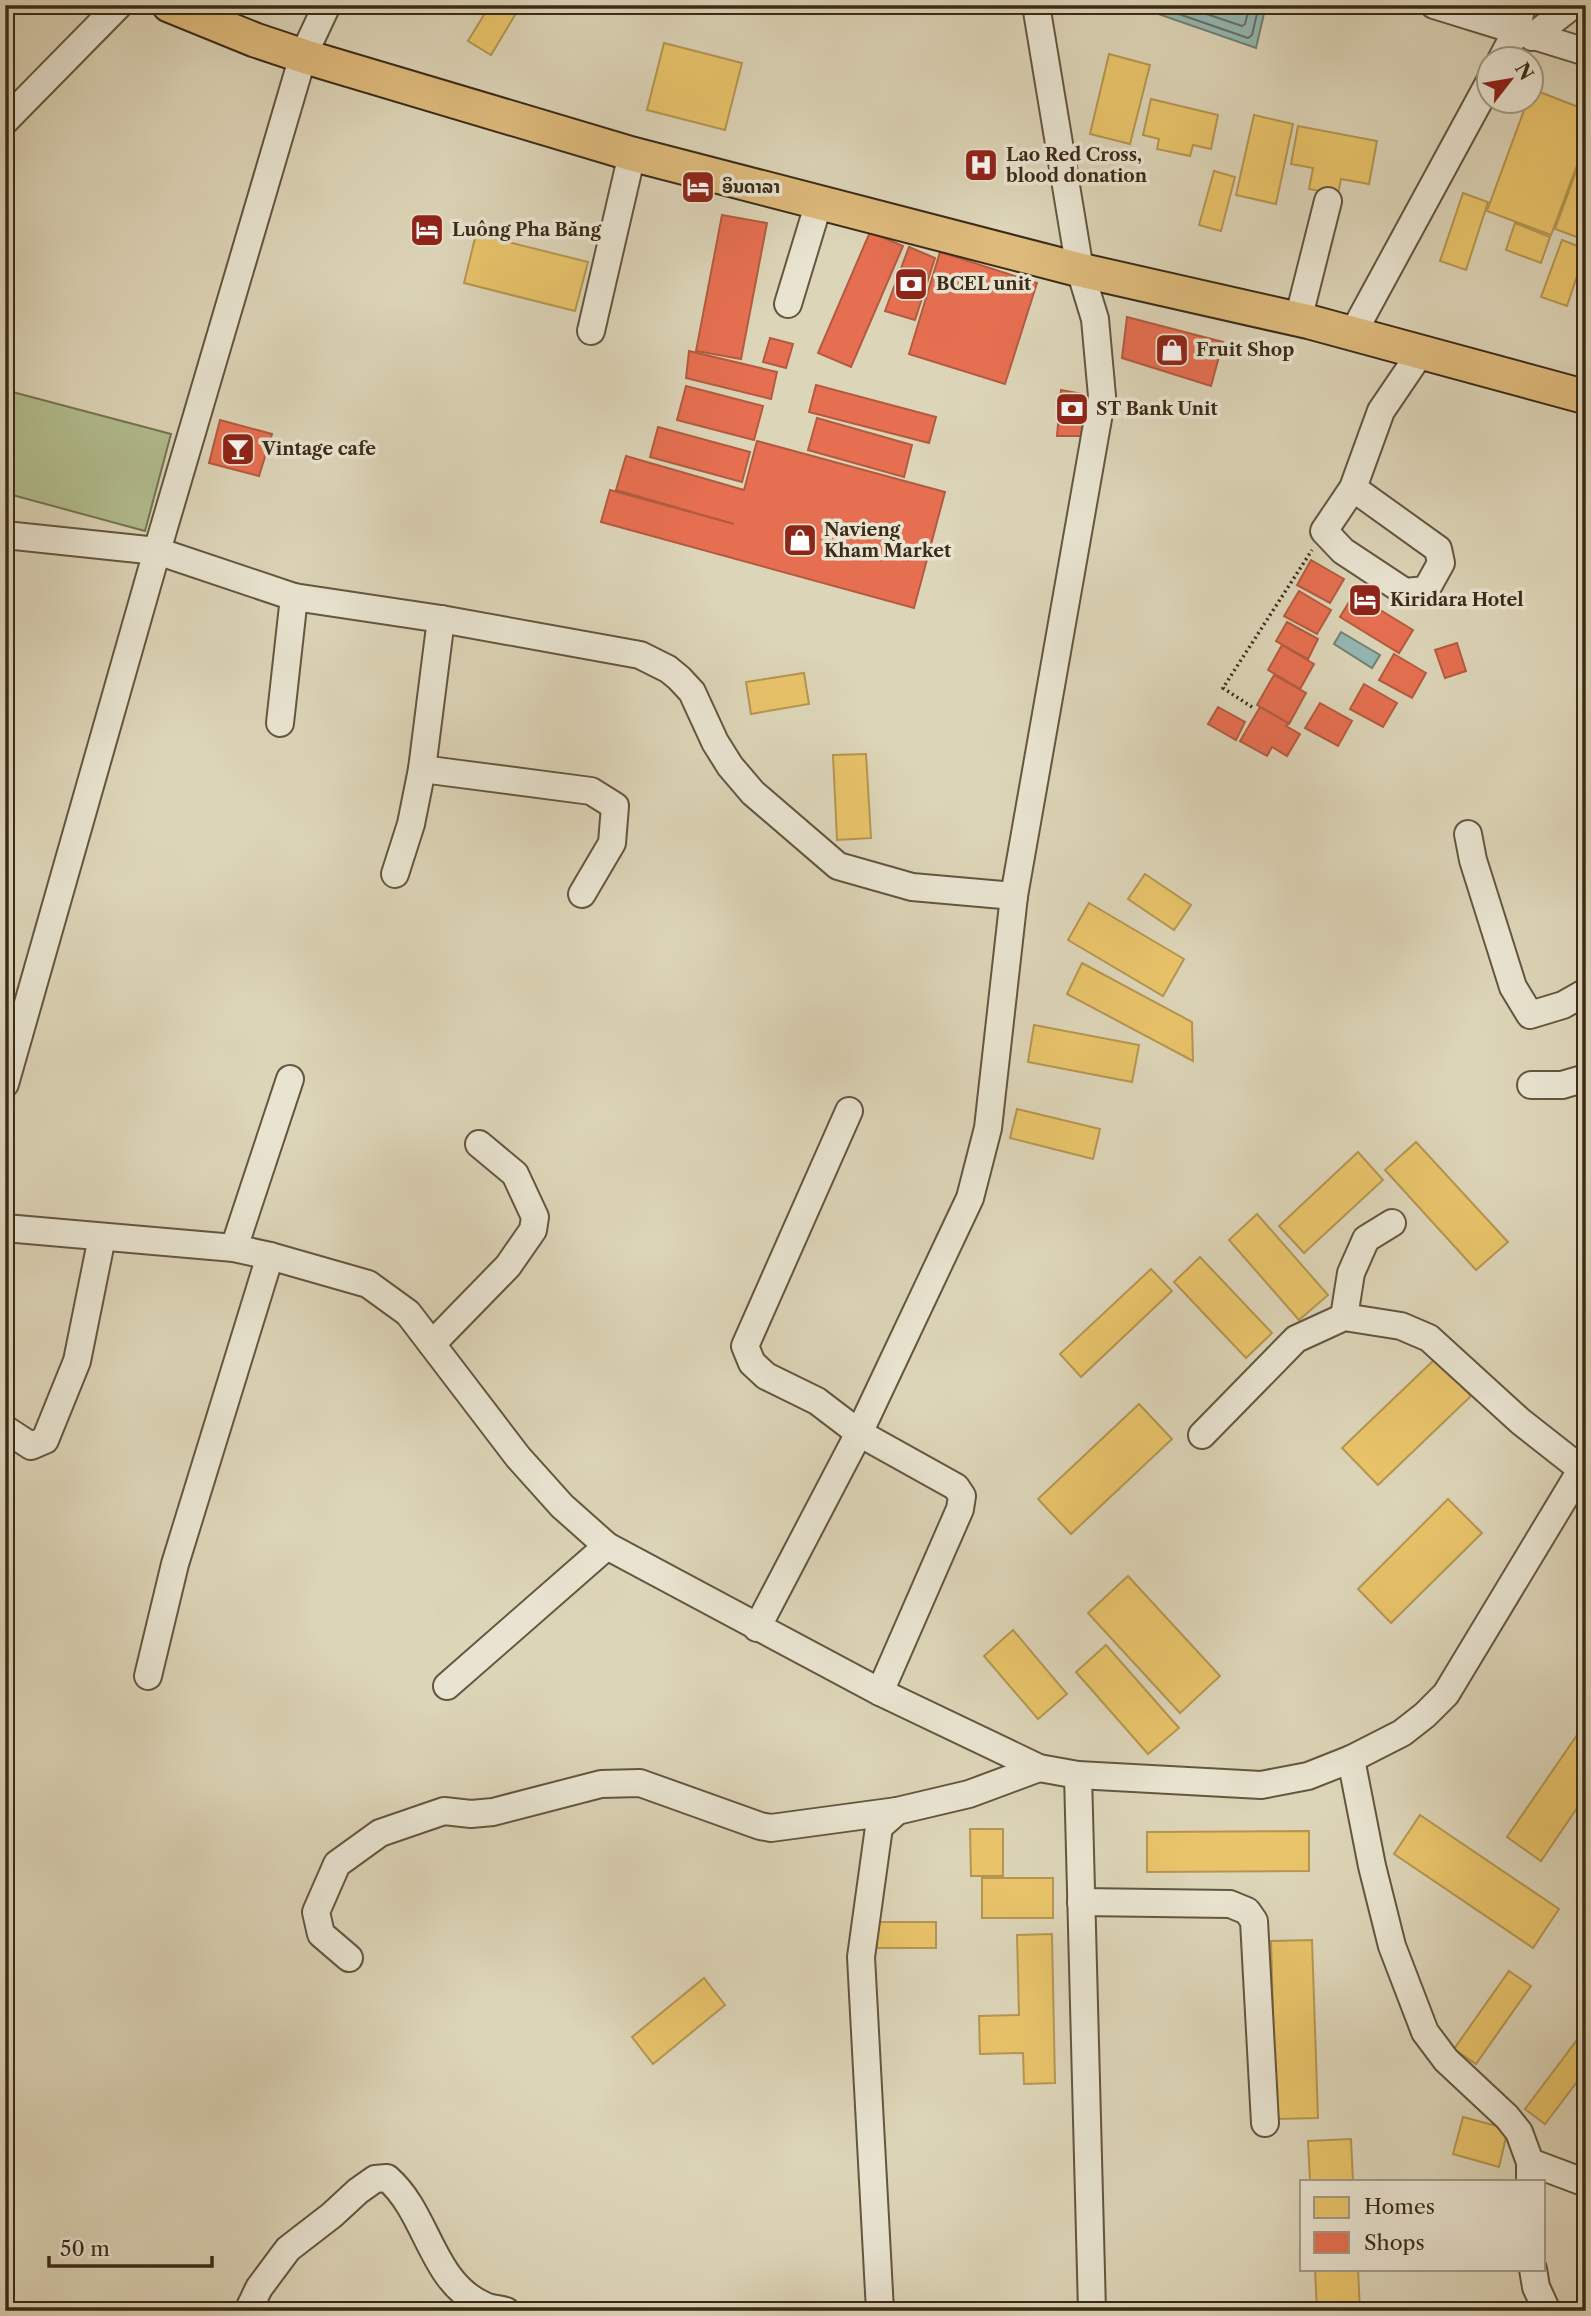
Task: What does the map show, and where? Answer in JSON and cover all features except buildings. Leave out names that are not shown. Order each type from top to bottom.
[{"type":"main road","points":[[169,5],[254,40],[303,56],[632,154],[1080,270],[1353,334],[1586,397]]},
{"type":"street","points":[[5,121],[119,5]]},
{"type":"street","points":[[5,1084],[157,551],[303,56],[327,5]]},
{"type":"street","points":[[757,1628],[859,1433],[970,1198],[988,1128],[1014,896],[1102,396],[1095,319],[1080,270],[1036,5]]},
{"type":"street","points":[[1434,5],[1586,52]]},
{"type":"street","points":[[1522,5],[1524,35]]},
{"type":"street","points":[[1514,46],[1524,35],[1573,5]]},
{"type":"street","points":[[1353,334],[1476,105]]},
{"type":"street","points":[[591,331],[632,154]]},
{"type":"street","points":[[1298,320],[1328,201]]},
{"type":"street","points":[[788,304],[819,202]]},
{"type":"street","points":[[1353,488],[1438,549],[1441,563],[1426,590],[1405,592],[1343,551],[1324,531],[1353,488],[1381,411],[1421,352]]},
{"type":"street","points":[[5,535],[157,551],[294,597],[441,619],[640,655],[668,669],[692,692],[715,742],[730,766],[753,793],[838,866],[912,887],[1014,896]]},
{"type":"street","points":[[280,723],[294,597]]},
{"type":"street","points":[[395,874],[411,824],[422,769],[441,619]]},
{"type":"street","points":[[422,769],[591,791],[615,806],[612,843],[582,894]]},
{"type":"street","points":[[1468,834],[1473,860],[1513,987],[1530,1015],[1563,1004],[1586,992]]},
{"type":"street","points":[[1531,1085],[1562,1085],[1586,1078]]},
{"type":"street","points":[[234,1248],[290,1079]]},
{"type":"street","points":[[849,1111],[745,1346],[752,1363],[766,1376],[817,1401],[859,1433],[956,1488],[961,1496],[960,1509],[880,1692]]},
{"type":"street","points":[[432,1344],[508,1266],[533,1230],[535,1217],[515,1174],[479,1144]]},
{"type":"street","points":[[1344,1317],[1351,1273],[1366,1239],[1392,1223]]},
{"type":"street","points":[[5,1228],[234,1248],[368,1284],[408,1313],[518,1457],[562,1506],[607,1546],[880,1692],[1039,1768],[1079,1775],[1261,1785],[1308,1776],[1351,1759],[1402,1733],[1446,1694],[1583,1465],[1520,1421],[1429,1338],[1401,1326],[1344,1317],[1296,1339],[1202,1435]]},
{"type":"street","points":[[5,1429],[31,1446],[45,1440],[77,1361],[102,1237]]},
{"type":"street","points":[[148,1676],[175,1564],[270,1256]]},
{"type":"street","points":[[447,1686],[607,1546]]},
{"type":"street","points":[[1351,1759],[1372,1866],[1392,1946],[1425,2032],[1446,2060],[1507,2117],[1518,2132],[1530,2171],[1586,2183]]},
{"type":"street","points":[[349,1958],[321,1934],[316,1912],[337,1864],[380,1833],[444,1811],[471,1814],[493,1812],[601,1784],[640,1783],[771,1828],[897,1811],[969,1794],[1039,1768]]},
{"type":"street","points":[[1079,1775],[1092,2311]]},
{"type":"street","points":[[880,2311],[862,1957],[876,1838],[879,1828],[897,1811]]},
{"type":"street","points":[[1081,1902],[1230,1904],[1247,1911],[1254,1921],[1265,2123]]},
{"type":"street","points":[[248,2311],[259,2287],[288,2249],[332,2216],[358,2191],[375,2179],[387,2178],[401,2190],[435,2257],[454,2285],[485,2306],[506,2311]]},
{"type":"street","points":[[1533,2270],[1536,2287],[1547,2311]]},
{"type":"path","points":[[1252,707],[1223,688],[1324,531]]},
{"type":"green space","points":[[5,390],[171,434],[145,531],[5,493]]},
{"type":"water","points":[[1161,5],[1266,5],[1256,48],[1158,14]]},
{"type":"water","points":[[1341,632],[1380,655],[1372,668],[1334,644]]},
{"type":"place","name":"Lao Red Cross, blood donation","points":[[981,165]]},
{"type":"place","name":"ອິນດາລາ","points":[[698,187]]},
{"type":"place","name":"Luông Pha Băng","points":[[427,230]]},
{"type":"place","name":"BCEL unit","points":[[911,284]]},
{"type":"place","name":"Fruit Shop","points":[[1172,350]]},
{"type":"place","name":"ST Bank Unit","points":[[1072,409]]},
{"type":"place","name":"Vintage cafe","points":[[238,449]]},
{"type":"place","name":"Navieng Kham Market","points":[[800,540]]},
{"type":"place","name":"Kiridara Hotel","points":[[1365,600]]}]
